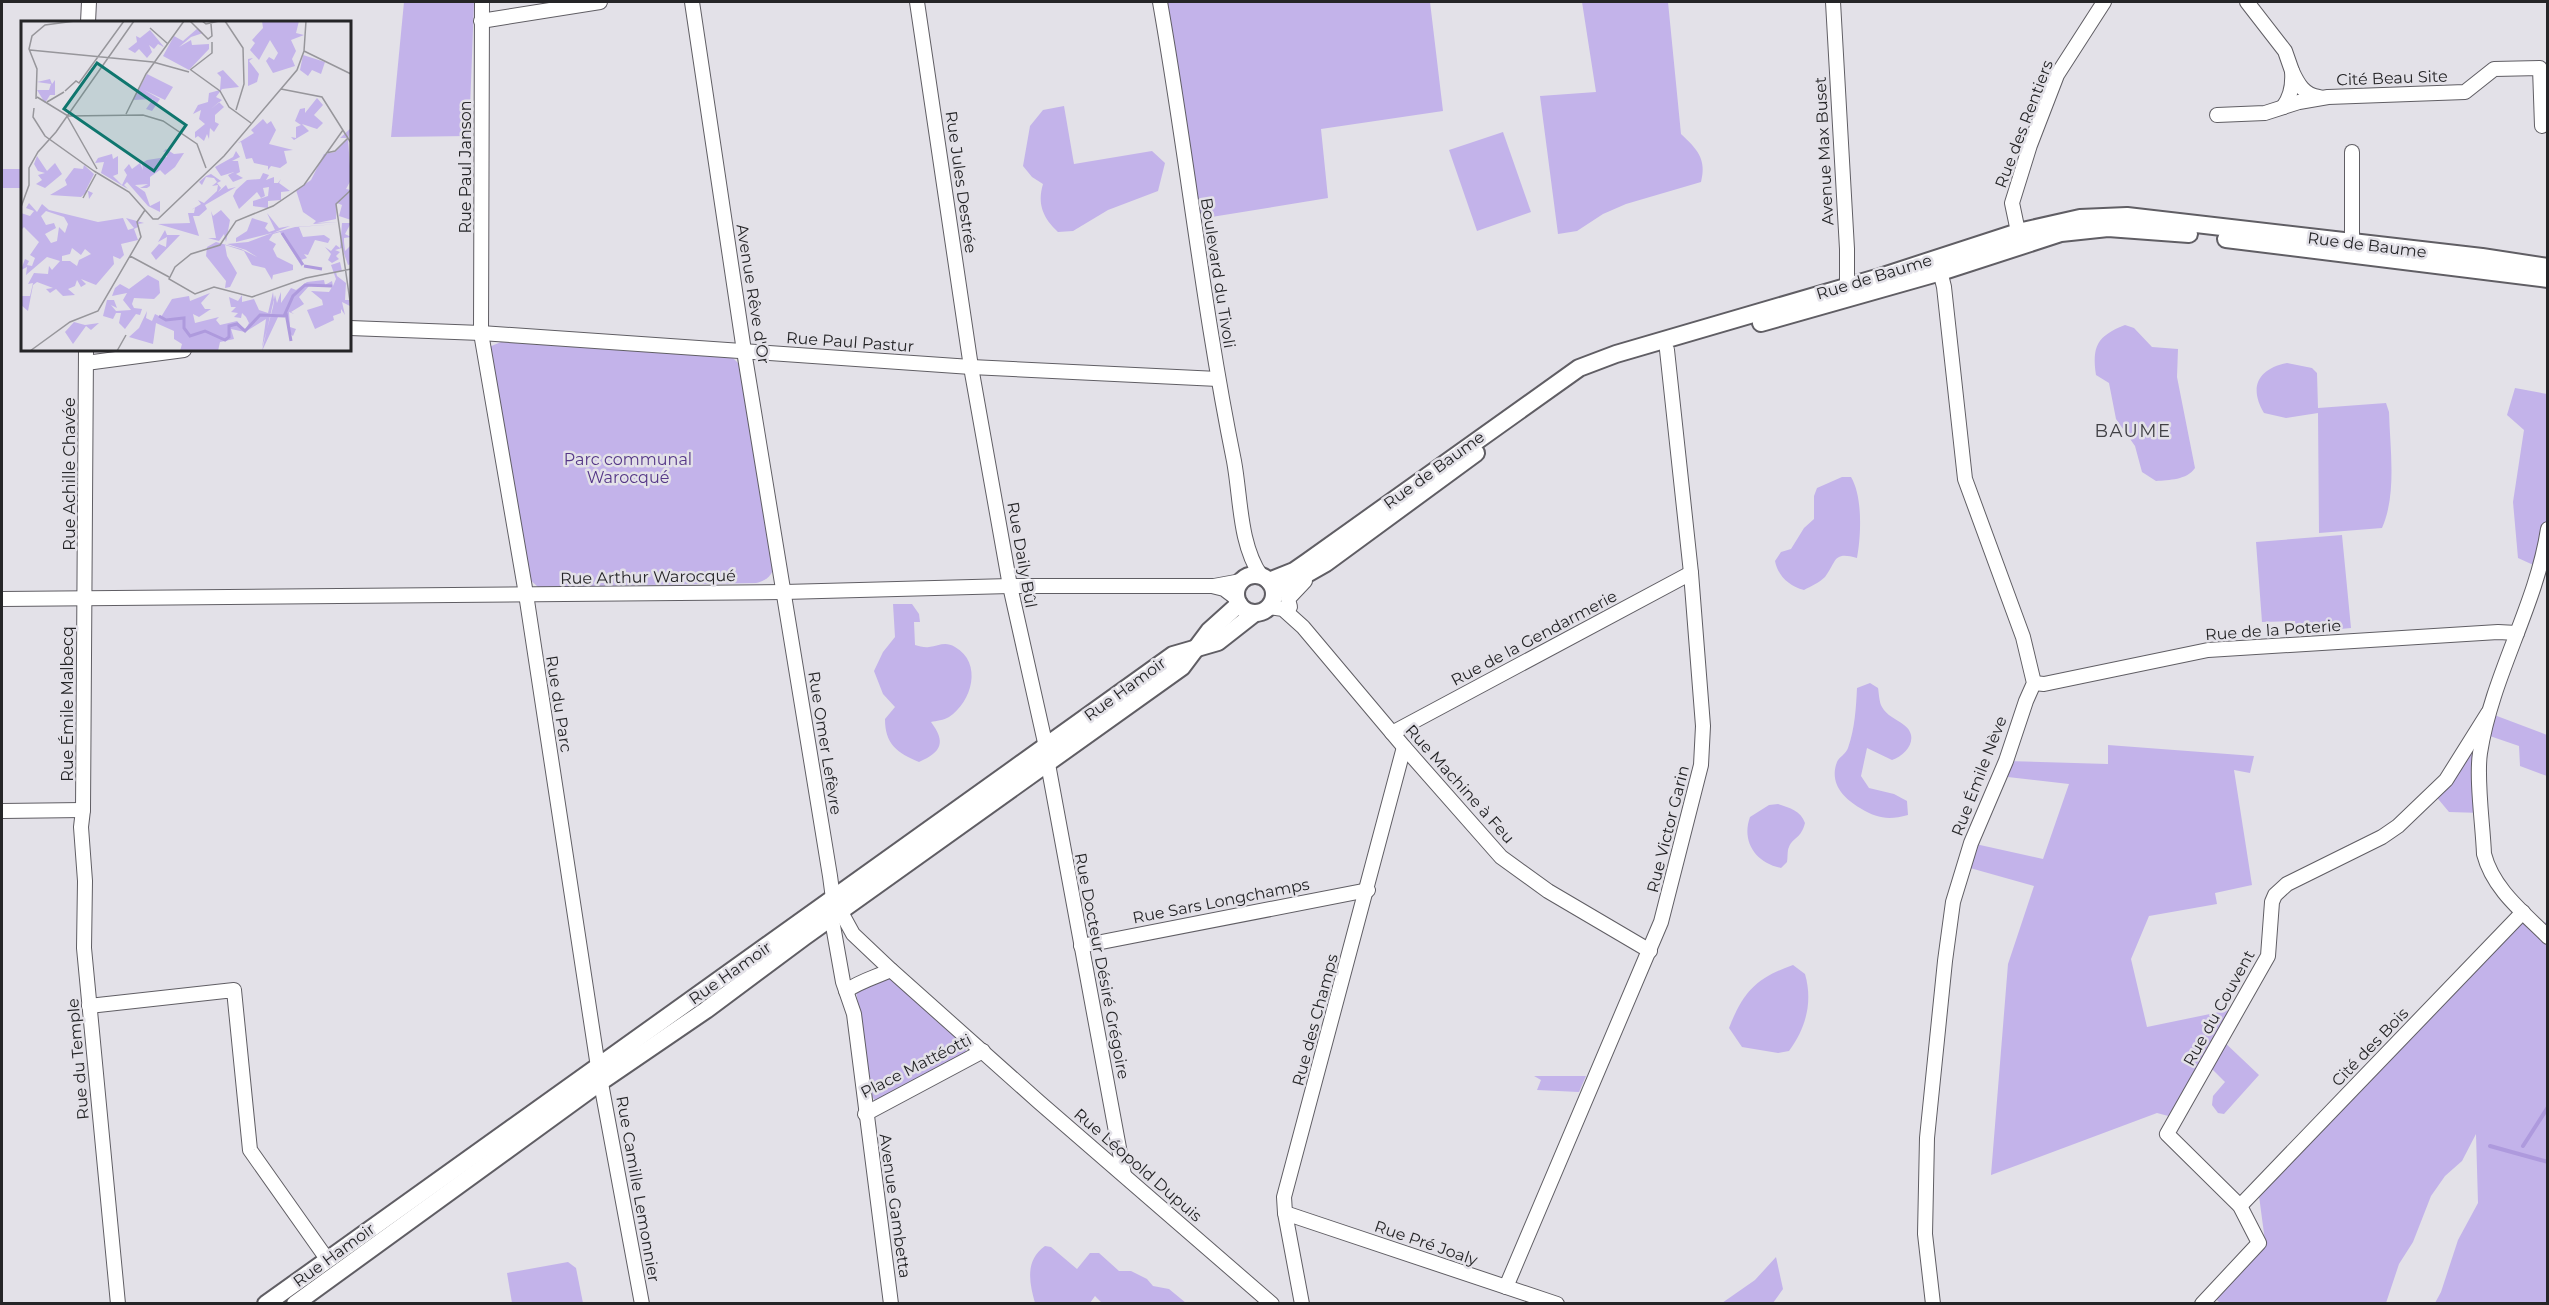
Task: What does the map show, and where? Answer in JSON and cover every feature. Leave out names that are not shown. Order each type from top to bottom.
[{"type":"main road","name":"Rue de Baume","points":[[1261,590],[1310,574],[1546,402],[1583,378],[1847,292],[1880,277],[1938,265],[2020,238],[2082,230],[2127,228],[2352,249],[2482,257],[2547,267]]},
{"type":"main road","name":"Rue de Baume","points":[[2352,249],[2547,279]]},
{"type":"main road","name":"Rue de Baume","points":[[1261,590],[1307,562],[1579,368],[1616,354],[1847,292]]},
{"type":"main road","points":[[1236,590],[1261,590],[1244,609],[1238,601],[1236,590]]},
{"type":"main road","name":"Rue Hamoir","points":[[835,909],[1046,747],[1173,655],[1197,646],[1218,642],[1261,590]]},
{"type":"main road","name":"Rue Hamoir","points":[[266,1304],[327,1259],[600,1074],[1047,764],[1182,667],[1209,631],[1238,601]]},
{"type":"main road","name":"Rue Hamoir","points":[[295,1304],[600,1074]]},
{"type":"street","points":[[88,2],[88,21]]},
{"type":"street","name":"Rue Paul Janson","points":[[481,333],[482,2]]},
{"type":"street","points":[[481,21],[600,2]]},
{"type":"street","name":"Avenue Rêve d'Or","points":[[692,2],[744,351],[784,592]]},
{"type":"street","name":"Rue Jules Destrée","points":[[917,2],[971,367]]},
{"type":"street","name":"Boulevard du Tivoli","points":[[1160,2],[1218,379],[1238,482],[1247,549],[1261,590]]},
{"type":"street","name":"Avenue Max Buset","points":[[1833,2],[1847,292]]},
{"type":"street","name":"Rue des Rentiers","points":[[2020,238],[2012,203],[2030,145],[2057,75],[2103,2]]},
{"type":"street","points":[[2247,2],[2285,51],[2297,82],[2308,94],[2323,97]]},
{"type":"street","name":"Cité Beau Site","points":[[2217,115],[2265,113],[2323,97],[2465,92],[2494,69],[2540,68],[2542,126]]},
{"type":"street","points":[[2283,107],[2291,91],[2292,71]]},
{"type":"street","points":[[2352,152],[2352,249]]},
{"type":"street","points":[[1938,265],[1965,479],[2023,637],[2034,684]]},
{"type":"street","name":"Rue Paul Pastur","points":[[351,328],[481,333],[971,367],[1218,379]]},
{"type":"street","name":"Rue du Parc","points":[[481,333],[526,594],[600,1074]]},
{"type":"street","name":"Rue Victor Garin","points":[[1506,1287],[1650,951],[1665,906],[1701,765],[1702,726],[1691,573],[1666,350]]},
{"type":"street","points":[[86,356],[168,351]]},
{"type":"street","name":"Rue Achille Chavée","points":[[85,599],[86,356]]},
{"type":"street","name":"Rue Daily Bûl","points":[[971,367],[1010,586],[1046,747]]},
{"type":"street","name":"Rue du Couvent","points":[[2547,529],[2535,584],[2488,713],[2479,760],[2484,854],[2496,883],[2547,937]]},
{"type":"street","name":"Rue de la Gendarmerie","points":[[1392,733],[1691,573]]},
{"type":"street","points":[[1290,607],[1288,599],[1290,594],[1310,574]]},
{"type":"street","name":"Rue Arthur Warocqué","points":[[2,599],[784,592],[1010,586],[1212,586],[1261,590]]},
{"type":"street","name":"Rue Arthur Warocqué","points":[[1212,586],[1224,589],[1238,601]]},
{"type":"street","name":"Rue Machine à Feu","points":[[1261,590],[1282,598],[1303,627],[1392,733],[1501,856],[1548,891],[1650,951]]},
{"type":"street","name":"Rue Machine à Feu","points":[[1261,590],[1303,627]]},
{"type":"street","name":"Rue Omer Lefèvre","points":[[784,592],[835,909]]},
{"type":"street","name":"Rue Émile Malbecq","points":[[83,810],[85,599]]},
{"type":"street","name":"Rue de la Poterie","points":[[2034,684],[2044,684],[2208,650],[2498,632],[2517,633]]},
{"type":"street","name":"Rue Émile Nève","points":[[1933,1304],[1924,1234],[1927,1138],[1953,902],[1971,843],[2006,760],[2034,684]]},
{"type":"street","name":"Rue du Couvent","points":[[2240,1206],[2167,1134],[2268,956],[2272,902],[2287,884],[2382,837],[2398,826],[2446,780],[2488,713]]},
{"type":"street","name":"Rue des Champs","points":[[1302,1304],[1285,1213],[1287,1183],[1368,890],[1404,747]]},
{"type":"street","name":"Rue Docteur Désiré Grégoire","points":[[1047,764],[1124,1175]]},
{"type":"street","points":[[2,811],[83,810]]},
{"type":"street","name":"Rue du Temple","points":[[83,810],[81,827],[84,948],[118,1304]]},
{"type":"street","name":"Rue Sars Longchamps","points":[[1081,946],[1368,890]]},
{"type":"street","name":"Place Mattéotti","points":[[835,909],[853,934],[983,1051],[865,1114],[854,1014],[846,991],[835,909]]},
{"type":"street","name":"Cité des Bois","points":[[2240,1206],[2523,912]]},
{"type":"street","points":[[846,991],[864,980],[873,979],[891,970]]},
{"type":"street","points":[[89,1006],[234,990],[250,1150],[327,1259]]},
{"type":"street","name":"Rue Léopold Dupuis","points":[[983,1051],[1272,1304]]},
{"type":"street","name":"Rue Camille Lemonnier","points":[[600,1074],[642,1304]]},
{"type":"street","name":"Avenue Gambetta","points":[[865,1114],[891,1304]]},
{"type":"street","points":[[2202,1304],[2259,1243],[2240,1206]]},
{"type":"street","name":"Rue Pré Joaly","points":[[1285,1213],[1557,1304]]},
{"type":"green space","points":[[404,2],[474,2],[469,136],[391,137]]},
{"type":"green space","points":[[1163,2],[1430,2],[1443,111],[1321,129],[1328,198],[1193,220]]},
{"type":"green space","points":[[1582,2],[1668,2],[1681,134],[1699,155],[1703,174],[1701,182],[1626,204],[1603,214],[1577,231],[1558,234],[1540,96],[1596,92]]},
{"type":"green space","points":[[1064,106],[1074,164],[1152,151],[1165,163],[1158,191],[1108,210],[1073,231],[1058,232],[1048,221],[1041,204],[1043,184],[1032,177],[1023,166],[1030,126],[1043,110]]},
{"type":"green space","points":[[1503,132],[1531,212],[1477,231],[1449,150]]},
{"type":"green space","points":[[2,169],[21,169],[21,188],[2,188]]},
{"type":"green space","points":[[2125,325],[2134,328],[2152,347],[2178,349],[2177,377],[2195,468],[2183,477],[2156,481],[2142,472],[2135,446],[2116,419],[2109,383],[2096,375],[2095,356],[2098,343],[2108,333]]},
{"type":"green space","name":"Parc communal Warocqué","points":[[501,342],[733,358],[743,368],[774,563],[769,576],[756,583],[538,587],[527,577],[489,347]]},
{"type":"green space","points":[[2287,363],[2312,368],[2317,373],[2318,408],[2386,403],[2389,412],[2391,486],[2387,515],[2382,528],[2319,533],[2318,413],[2286,418],[2264,413],[2257,395],[2259,381],[2263,375]]},
{"type":"green space","points":[[2515,388],[2547,394],[2547,529],[2540,568],[2518,558],[2513,502],[2524,430],[2507,415]]},
{"type":"green space","points":[[1842,477],[1851,477],[1858,495],[1860,528],[1857,558],[1839,557],[1823,579],[1804,590],[1789,583],[1782,576],[1775,561],[1781,552],[1791,549],[1804,528],[1814,519],[1814,496],[1817,488]]},
{"type":"green space","points":[[2342,535],[2351,628],[2297,633],[2295,621],[2262,622],[2256,542]]},
{"type":"green space","points":[[893,604],[912,604],[919,614],[920,622],[914,622],[915,645],[926,647],[951,645],[964,654],[971,672],[971,682],[964,702],[947,718],[931,722],[939,735],[939,746],[933,754],[919,762],[899,751],[887,735],[885,719],[895,707],[883,694],[874,671],[883,652],[895,637]]},
{"type":"green space","points":[[1870,683],[1878,688],[1880,703],[1884,710],[1909,730],[1911,740],[1907,750],[1892,760],[1867,748],[1861,776],[1869,788],[1894,794],[1907,801],[1908,815],[1889,818],[1872,814],[1848,800],[1836,783],[1837,762],[1847,750],[1852,733],[1857,688]]},
{"type":"green space","points":[[2489,713],[2547,735],[2547,776],[2520,766],[2519,746],[2484,734],[2482,813],[2449,812],[2434,794]]},
{"type":"green space","points":[[2108,745],[2254,756],[2250,773],[2234,770],[2252,885],[2215,893],[2217,904],[2149,916],[2131,959],[2147,1027],[2239,1008],[2221,1039],[2259,1075],[2224,1114],[2218,1113],[2212,1105],[2213,1096],[2225,1082],[2207,1064],[2176,1118],[2157,1113],[1991,1175],[2008,964],[2034,886],[1963,866],[1971,843],[2043,859],[2069,784],[1999,776],[2006,761],[2108,764]]},
{"type":"green space","points":[[1778,804],[1798,813],[1805,823],[1788,850],[1787,862],[1781,868],[1758,856],[1749,843],[1748,835],[1750,817],[1769,805]]},
{"type":"green space","points":[[2523,912],[2539,928],[2547,921],[2547,1303],[2435,1303],[2441,1292],[2458,1240],[2478,1203],[2476,1134],[2462,1161],[2445,1176],[2431,1196],[2413,1242],[2399,1264],[2386,1303],[2220,1303],[2211,1294],[2265,1241],[2259,1196]]},
{"type":"green space","points":[[1793,965],[1805,974],[1808,995],[1804,1024],[1795,1042],[1789,1051],[1778,1053],[1742,1047],[1729,1028],[1740,1005],[1760,981]]},
{"type":"green space","points":[[885,975],[960,1039],[966,1052],[962,1057],[876,1102],[871,1095],[856,990]]},
{"type":"green space","points":[[1534,1076],[1586,1076],[1579,1092],[1537,1090],[1541,1080]]},
{"type":"green space","points":[[1045,1246],[1051,1247],[1077,1269],[1090,1253],[1099,1253],[1119,1271],[1131,1271],[1147,1279],[1153,1286],[1169,1289],[1186,1303],[1102,1303],[1095,1296],[1090,1303],[1035,1303],[1030,1279],[1031,1265]]},
{"type":"green space","points":[[1776,1257],[1783,1289],[1773,1303],[1722,1303],[1755,1280]]},
{"type":"green space","points":[[568,1262],[576,1268],[583,1303],[512,1303],[507,1273]]},
{"type":"waterway","points":[[2523,1146],[2548,1107]]},
{"type":"waterway","points":[[2490,1146],[2548,1162]]},
{"type":"district","name":"BAUME","points":[[2133,431]]}]
